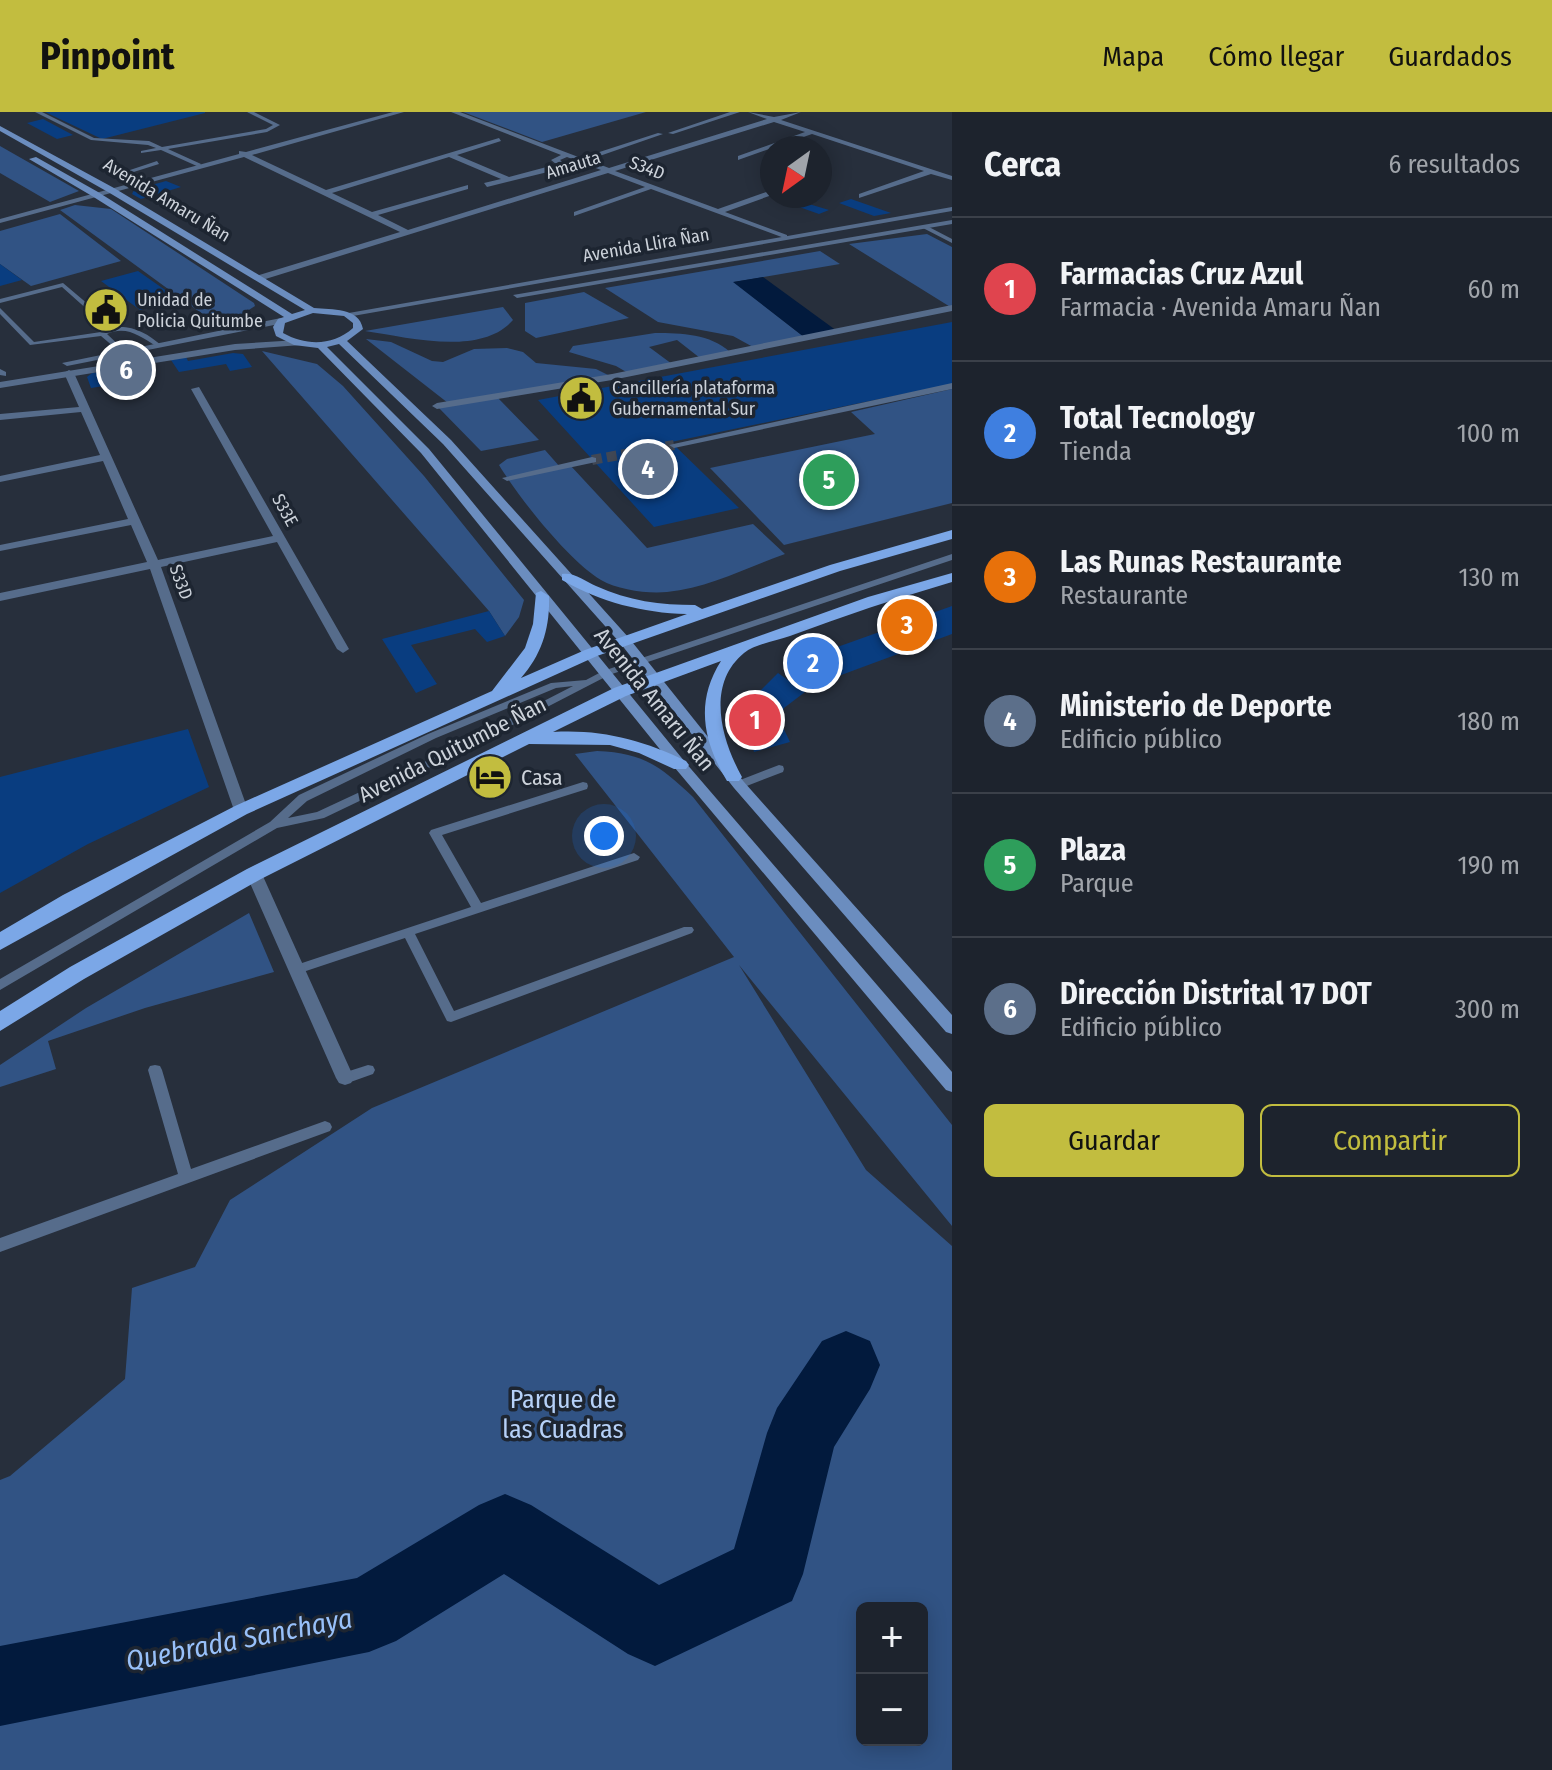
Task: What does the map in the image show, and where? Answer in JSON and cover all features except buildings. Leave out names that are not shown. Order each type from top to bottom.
[{"type":"main road","name":"Avenida Amaru Ñan","points":[[0,128],[312,310]]},
{"type":"main road","name":"Avenida Amaru Ñan","points":[[0,140],[95,194],[285,318]]},
{"type":"main road","points":[[312,310],[347,314],[357,322],[358,329],[341,341],[320,345],[298,343],[279,334],[278,327],[285,318],[312,310]]},
{"type":"main road","name":"Avenida Amaru Ñan","points":[[341,341],[447,442],[625,641],[736,781],[952,1027]]},
{"type":"main road","name":"Avenida Amaru Ñan","points":[[320,345],[425,451],[680,765],[952,1085]]},
{"type":"main road","name":"Avenida Quitumbe Ñan","points":[[0,942],[70,900],[241,810],[591,653],[835,568],[952,534]]},
{"type":"main road","points":[[567,577],[598,594],[636,605],[678,610],[719,608]]},
{"type":"main road","name":"Avenida Quitumbe Ñan","points":[[0,1022],[77,973],[254,874],[620,692],[873,600],[952,577]]},
{"type":"main road","points":[[486,701],[517,674],[536,645],[541,628],[541,596]]},
{"type":"main road","points":[[736,781],[720,756],[710,715],[718,678],[742,647]]},
{"type":"main road","points":[[515,743],[565,735],[615,738],[650,748],[680,765]]},
{"type":"street","points":[[0,221],[401,112]]},
{"type":"street","name":"S34D","points":[[454,112],[784,237]]},
{"type":"street","points":[[671,133],[737,112]]},
{"type":"street","points":[[751,112],[952,178]]},
{"type":"street","name":"Amauta","points":[[259,278],[798,112]]},
{"type":"street","points":[[800,136],[812,132]]},
{"type":"street","points":[[582,160],[660,134]]},
{"type":"street","points":[[325,193],[499,140]]},
{"type":"street","points":[[741,158],[760,151]]},
{"type":"street","points":[[242,153],[409,233]]},
{"type":"street","points":[[450,155],[507,179]]},
{"type":"street","points":[[487,185],[557,167],[561,164],[555,160],[567,155]]},
{"type":"street","points":[[872,200],[862,196],[931,171]]},
{"type":"street","points":[[371,215],[465,187]]},
{"type":"street","points":[[577,214],[651,187]]},
{"type":"street","points":[[718,212],[760,196]]},
{"type":"street","name":"Avenida Llira Ñan","points":[[347,314],[952,209]]},
{"type":"street","name":"Avenida Llira Ñan","points":[[357,322],[952,222]]},
{"type":"street","points":[[437,406],[612,377],[952,308]]},
{"type":"street","points":[[1,376],[285,318]]},
{"type":"street","points":[[1,376],[69,373],[247,345],[298,343]]},
{"type":"street","name":"S33D","points":[[69,373],[154,565],[241,810]]},
{"type":"street","points":[[674,445],[952,386]]},
{"type":"street","name":"S33E","points":[[196,389],[343,649]]},
{"type":"street","points":[[0,417],[85,409]]},
{"type":"street","points":[[0,479],[106,457]]},
{"type":"street","points":[[507,478],[592,460]]},
{"type":"street","points":[[0,548],[134,521]]},
{"type":"street","points":[[0,597],[280,538]]},
{"type":"street","points":[[254,874],[345,1078]]},
{"type":"lane","points":[[38,112],[93,139],[149,143],[199,165]]},
{"type":"lane","points":[[121,174],[157,163],[143,152],[267,130],[277,125],[250,112]]},
{"type":"lane","points":[[925,227],[952,241]]},
{"type":"lane","points":[[0,301],[63,285],[112,328]]},
{"type":"lane","points":[[0,310],[32,344],[103,334],[112,328],[129,327],[158,345]]},
{"type":"lane","points":[[103,334],[123,352]]},
{"type":"lane","points":[[274,825],[320,815],[606,673],[952,557]]},
{"type":"lane","points":[[0,985],[274,825],[303,798],[432,736],[554,685],[587,681]]},
{"type":"lane","points":[[736,781],[779,769]]},
{"type":"lane","points":[[478,908],[435,833],[583,786]]},
{"type":"lane","points":[[297,969],[634,857]]},
{"type":"lane","points":[[407,931],[451,1017],[688,930]]},
{"type":"lane","points":[[155,1070],[186,1177]]},
{"type":"lane","points":[[345,1078],[368,1070]]},
{"type":"lane","points":[[0,1245],[325,1127]]},
{"type":"green space","points":[[463,112],[646,112],[542,142]]},
{"type":"green space","points":[[0,146],[79,191],[50,202],[0,173]]},
{"type":"green space","points":[[75,205],[111,209],[255,306],[230,322],[216,324],[60,210]]},
{"type":"green space","points":[[60,214],[121,261],[31,286],[0,264],[0,231]]},
{"type":"green space","points":[[927,234],[952,247],[952,308],[849,244]]},
{"type":"green space","points":[[820,251],[840,264],[734,282],[804,337],[753,347],[733,336],[658,322],[605,288]]},
{"type":"green space","points":[[584,292],[629,318],[536,338],[525,331],[525,303]]},
{"type":"green space","points":[[503,307],[513,320],[499,331],[482,338],[443,342],[365,331]]},
{"type":"green space","points":[[655,333],[705,338],[730,352],[700,358],[677,340],[649,347],[672,364],[628,373],[616,366],[569,352],[573,346]]},
{"type":"green space","points":[[366,339],[391,342],[432,361],[443,362],[474,349],[507,348],[523,352],[536,363],[596,369],[612,377],[497,397],[539,440],[481,451],[437,406],[448,403]]},
{"type":"green space","points":[[262,351],[317,364],[343,386],[424,476],[524,600],[519,617],[505,636],[489,611]]},
{"type":"green space","points":[[952,389],[952,503],[784,545],[710,468],[875,434],[851,412]]},
{"type":"green space","points":[[545,450],[560,467],[570,465],[647,548],[753,524],[785,554],[682,590],[642,592],[601,580],[560,544],[499,465],[507,459]]},
{"type":"green space","name":"Parque de las Cuadras","points":[[613,752],[639,758],[661,769],[693,797],[952,1125],[952,1226],[739,965],[866,1170],[952,1246],[952,1770],[0,1770],[0,1480],[10,1476],[125,1379],[132,1288],[195,1267],[230,1200],[372,1108],[734,957],[575,754]]},
{"type":"green space","points":[[249,913],[274,972],[145,1008],[48,1041],[56,1069],[0,1087],[0,1065],[86,1008]]},
{"type":"shaded area","points":[[763,277],[837,331],[804,337],[733,282]]},
{"type":"waterway","name":"Quebrada Sanchaya","points":[[0,1686],[369,1614],[505,1531],[655,1627],[765,1574],[802,1433],[846,1365]]},
{"type":"tunnel","points":[[592,460],[674,445]]},
{"type":"place","name":"Unidad de Policia Quitumbe","points":[[106,310]]},
{"type":"place","name":"Dirección Distrital 17 DOT","points":[[126,370]]},
{"type":"place","name":"Cancillería plataforma Gubernamental Sur","points":[[581,398]]},
{"type":"place","name":"Ministerio de Deporte","points":[[648,469]]},
{"type":"place","name":"Plaza","points":[[829,480]]},
{"type":"place","name":"Las Runas Restaurante","points":[[907,625]]},
{"type":"place","name":"Total Tecnology","points":[[813,663]]},
{"type":"place","name":"Farmacias Cruz Azul","points":[[755,720]]},
{"type":"place","name":"Casa","points":[[490,777]]}]
